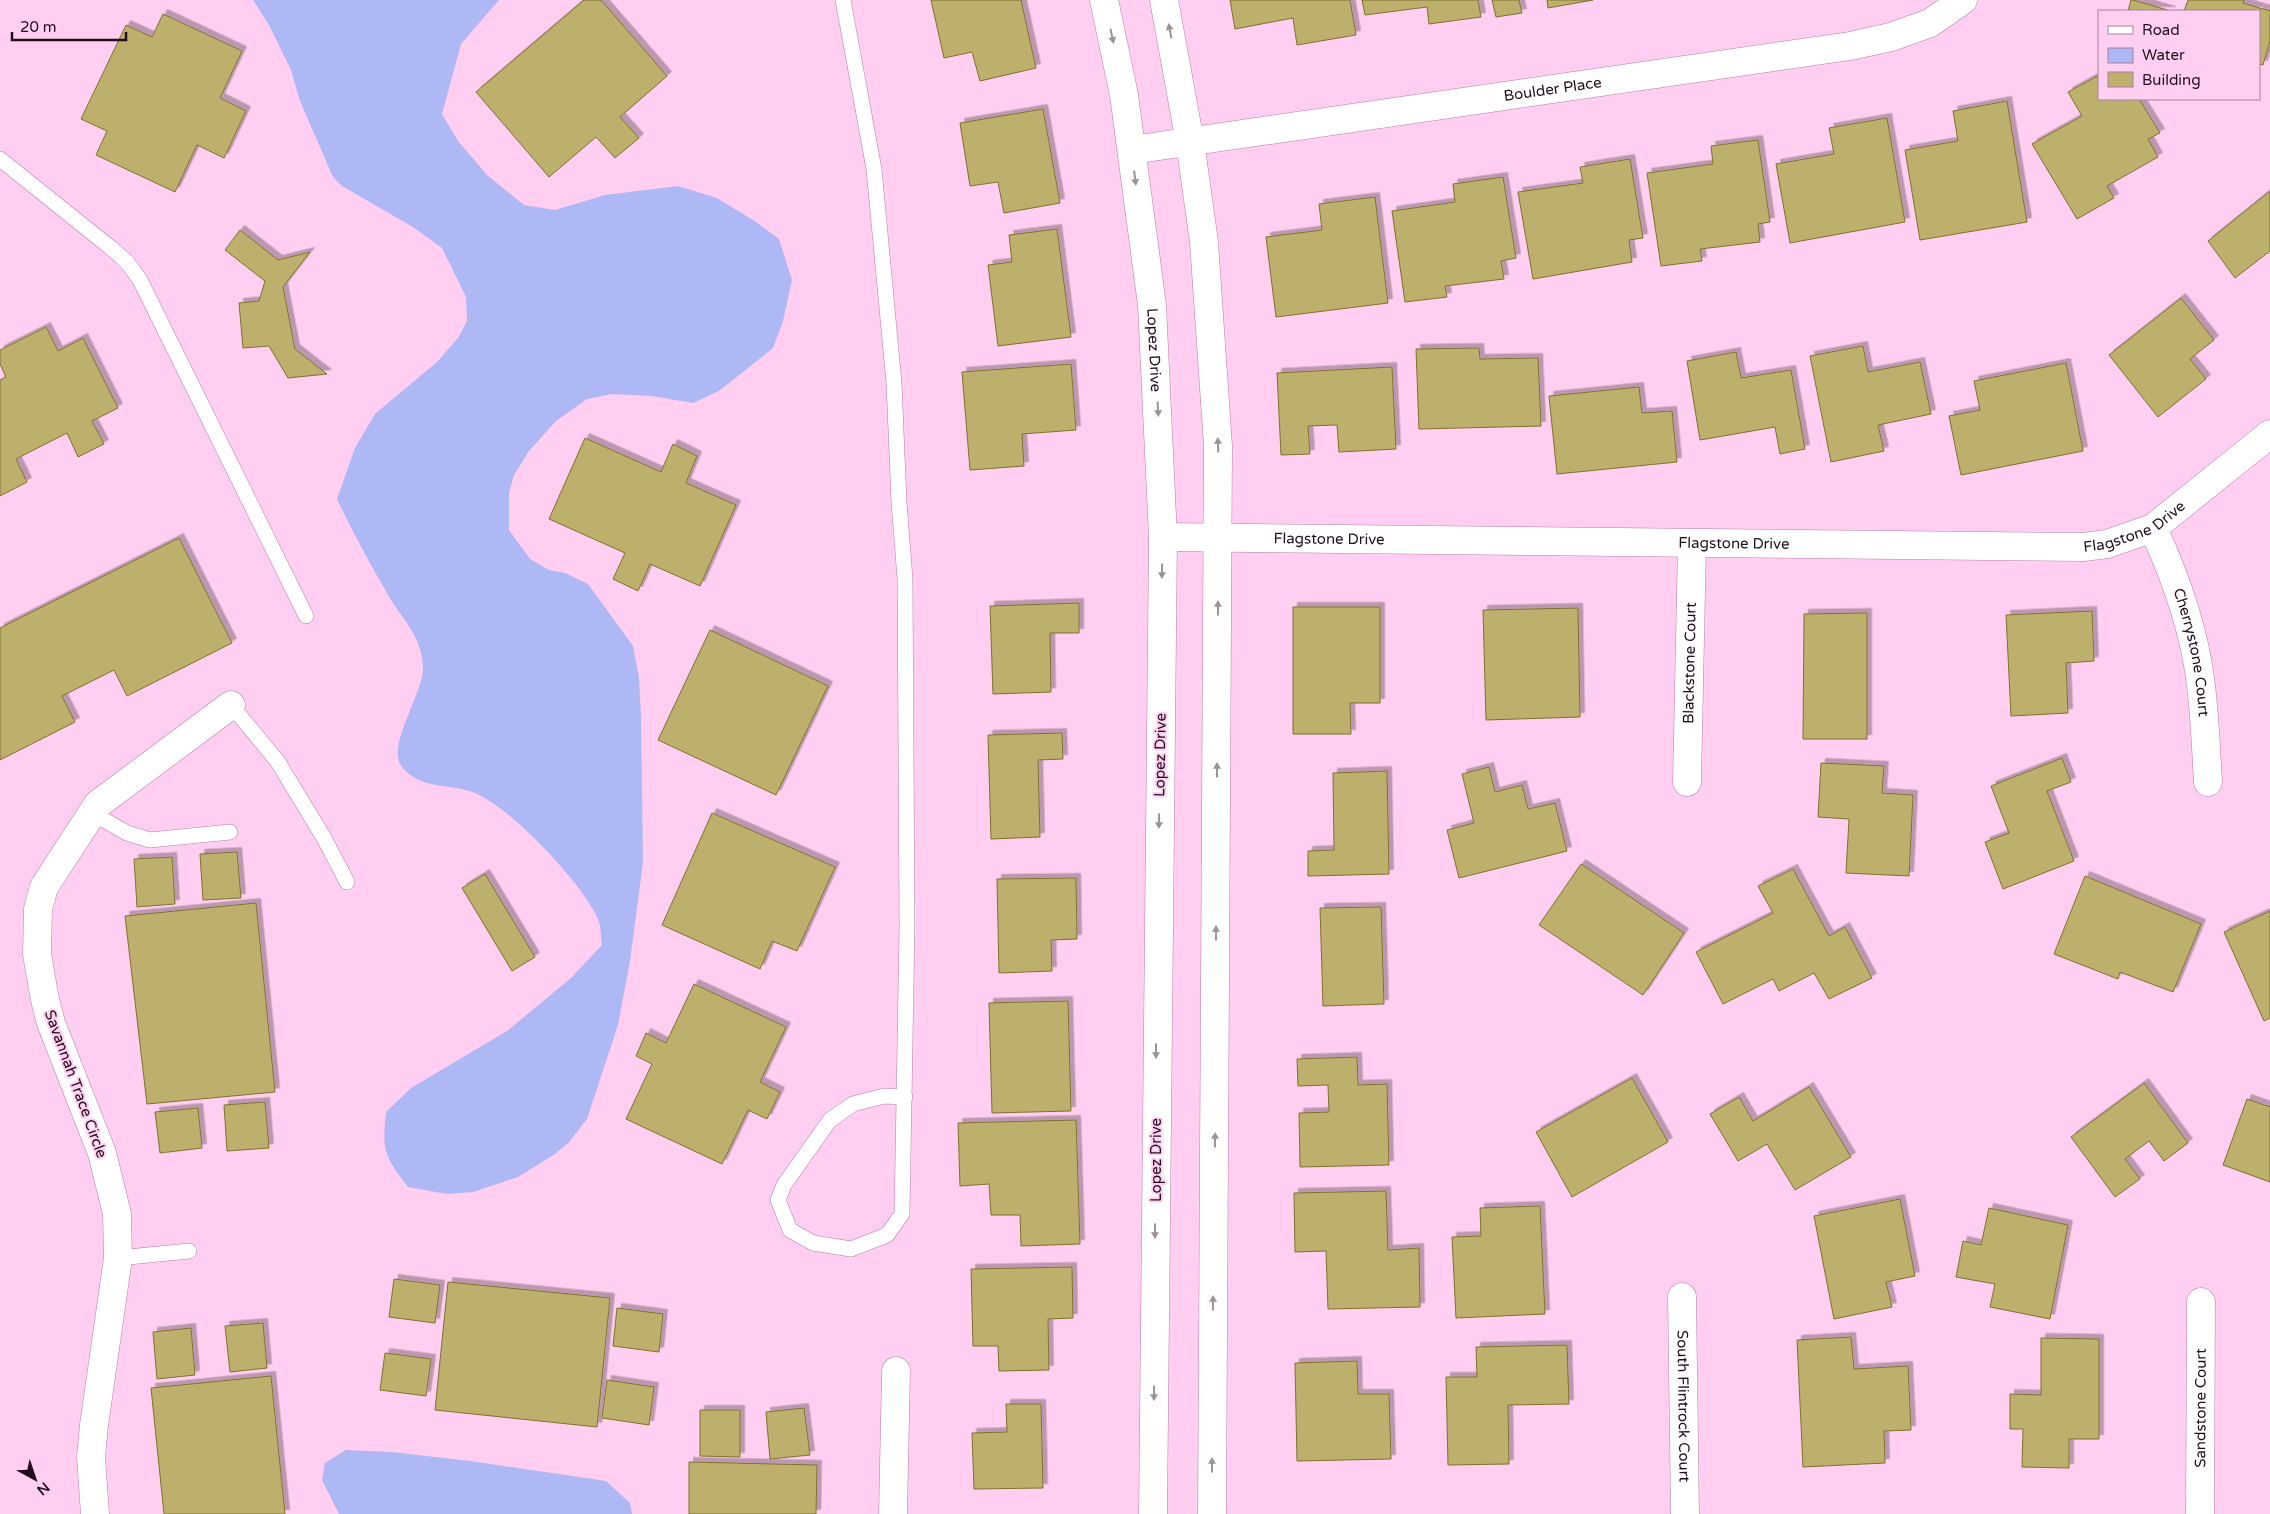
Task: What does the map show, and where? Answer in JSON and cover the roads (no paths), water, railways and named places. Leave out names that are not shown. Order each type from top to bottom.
[{"type":"street","name":"Lopez Drive","points":[[1104,0],[1120,72],[1152,305],[1163,537],[1153,1514]]},
{"type":"street","points":[[1164,0],[1190,142],[1204,242],[1214,355],[1218,446],[1219,538],[1212,1514]]},
{"type":"street","name":"Boulder Place","points":[[1132,150],[1850,46],[1891,37],[1930,23],[1964,0]]},
{"type":"street","name":"Flagstone Drive","points":[[1163,537],[2083,547],[2107,544],[2153,528],[2270,434]]},
{"type":"street","name":"Cherrystone Court","points":[[2153,528],[2181,595],[2193,640],[2201,685],[2208,782]]},
{"type":"street","name":"Blackstone Court","points":[[1687,782],[1692,544]]},
{"type":"street","name":"Savannah Trace Circle","points":[[95,1514],[91,1457],[118,1258],[117,1214],[102,1153],[51,1023],[37,954],[36,932],[44,887],[98,804],[231,705]]},
{"type":"street","name":"South Flintrock Court","points":[[1682,1297],[1685,1514]]},
{"type":"street","name":"Sandstone Court","points":[[2200,1514],[2201,1302]]},
{"type":"street","points":[[893,1514],[896,1371]]},
{"type":"lane","points":[[843,0],[874,169],[894,383],[899,502],[905,579],[905,1096],[902,1214],[887,1235],[852,1249],[813,1243],[790,1230],[778,1200],[784,1185],[830,1120],[853,1104],[884,1096],[905,1096]]},
{"type":"lane","points":[[0,159],[111,248],[127,262],[140,280],[306,616]]},
{"type":"lane","points":[[231,705],[278,762],[324,838],[347,882]]},
{"type":"lane","points":[[92,813],[127,833],[150,840],[230,832]]},
{"type":"lane","points":[[118,1258],[189,1251]]},
{"type":"water","points":[[253,0],[499,0],[461,44],[442,114],[458,141],[487,175],[524,205],[555,210],[605,195],[678,186],[717,198],[779,239],[792,280],[783,321],[773,348],[719,391],[693,403],[651,396],[612,394],[587,399],[556,421],[529,451],[514,475],[509,493],[509,530],[530,559],[549,570],[565,573],[588,584],[633,646],[639,678],[641,717],[643,862],[630,961],[618,1025],[587,1119],[569,1142],[555,1154],[518,1177],[473,1192],[447,1194],[408,1187],[389,1160],[384,1136],[386,1112],[411,1088],[507,1031],[571,978],[602,945],[600,925],[590,904],[562,867],[507,814],[490,801],[475,793],[426,783],[417,779],[402,767],[398,758],[398,746],[422,677],[421,654],[410,627],[380,581],[337,499],[355,448],[375,414],[437,362],[458,338],[467,321],[466,297],[442,248],[413,227],[342,186],[333,177],[300,101],[291,70],[269,25]]},
{"type":"water","points":[[346,1450],[392,1452],[470,1461],[606,1481],[630,1503],[632,1514],[339,1514],[322,1480],[325,1463]]}]
